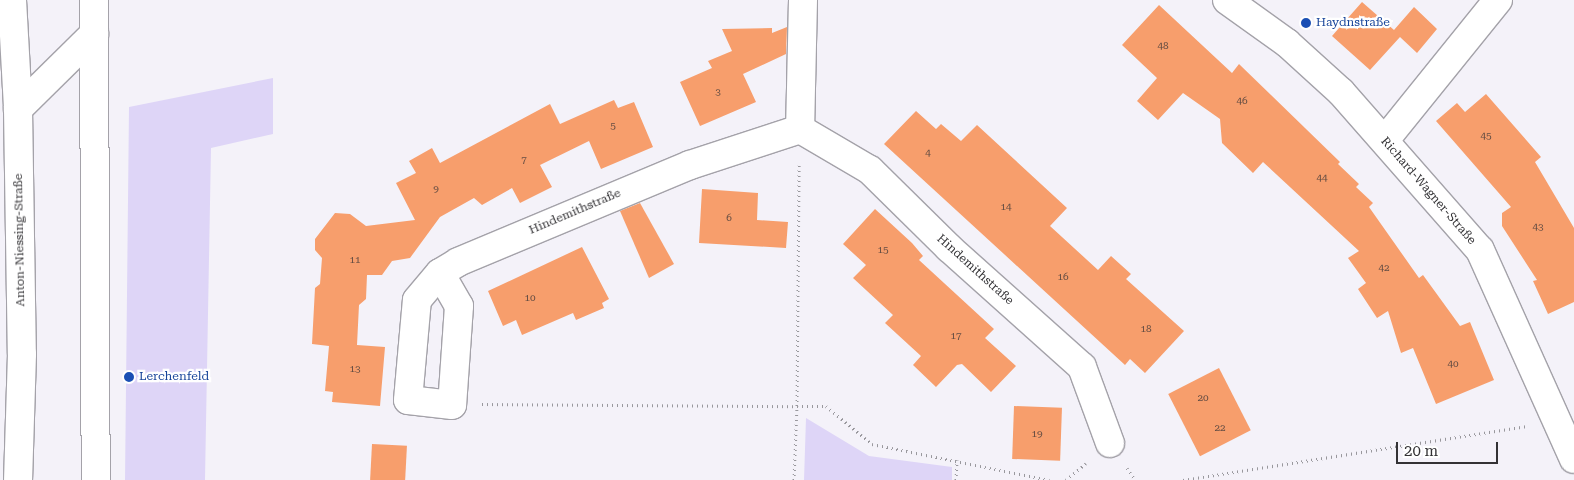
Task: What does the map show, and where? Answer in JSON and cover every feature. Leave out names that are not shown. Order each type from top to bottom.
[{"type":"street","name":"Anton-Niessing-Straße","points":[[12,0],[18,109],[22,354],[18,480]]},
{"type":"street","points":[[94,0],[96,480]]},
{"type":"street","points":[[800,129],[803,0]]},
{"type":"street","name":"Richard-Wagner-Straße","points":[[1227,0],[1287,43],[1341,92],[1480,250],[1574,459]]},
{"type":"street","points":[[1385,140],[1498,0]]},
{"type":"street","points":[[18,109],[94,34]]},
{"type":"street","name":"Hindemithstraße","points":[[452,405],[408,400],[417,300],[440,273],[458,262],[690,165],[800,129],[870,170],[949,248],[1082,366],[1110,443]]},
{"type":"street","points":[[440,273],[459,306],[452,405]]},
{"type":"path","points":[[794,480],[797,406],[800,129]]},
{"type":"path","points":[[452,405],[826,406],[872,444],[1049,480]]},
{"type":"path","points":[[1183,480],[1558,421]]},
{"type":"path","points":[[956,480],[957,460]]},
{"type":"shaded area","points":[[273,78],[273,134],[211,148],[205,480],[125,480],[129,107]]},
{"type":"shaded area","points":[[806,418],[869,456],[952,467],[952,480],[804,480]]},
{"type":"building","points":[[1362,2],[1394,30],[1414,7],[1437,29],[1417,53],[1400,37],[1370,70],[1332,36]]},
{"type":"building","points":[[1159,5],[1232,73],[1239,64],[1340,162],[1338,164],[1359,184],[1356,187],[1373,203],[1369,207],[1419,278],[1423,275],[1460,326],[1470,322],[1494,380],[1436,404],[1413,348],[1401,353],[1388,311],[1377,318],[1358,289],[1366,283],[1348,258],[1359,251],[1263,162],[1253,173],[1222,143],[1220,119],[1183,93],[1158,120],[1137,101],[1157,78],[1122,45]]},
{"type":"building","points":[[787,27],[786,54],[743,74],[756,102],[700,126],[680,82],[712,68],[708,61],[732,51],[722,29],[772,28],[772,33]]},
{"type":"building","points":[[1486,94],[1541,157],[1535,162],[1574,228],[1574,302],[1548,314],[1533,281],[1537,280],[1502,226],[1502,213],[1511,207],[1436,121],[1457,103],[1465,112]]},
{"type":"building","points":[[614,100],[618,108],[634,102],[653,147],[601,169],[589,141],[540,165],[552,187],[520,203],[512,188],[482,205],[474,198],[440,217],[410,258],[392,261],[382,275],[367,275],[366,299],[359,305],[357,345],[385,347],[380,406],[332,402],[333,392],[325,391],[329,346],[312,344],[315,288],[320,284],[322,258],[315,250],[315,239],[335,213],[350,214],[366,226],[415,220],[396,183],[416,173],[409,161],[432,148],[440,163],[550,104],[560,124]]},
{"type":"building","points":[[916,111],[936,129],[941,124],[961,141],[977,125],[1067,208],[1050,226],[1098,270],[1111,256],[1131,274],[1126,279],[1184,331],[1145,373],[1130,359],[1125,365],[884,144]]},
{"type":"building","points":[[702,189],[758,193],[757,220],[788,222],[786,248],[699,243]]},
{"type":"building","points":[[640,203],[674,264],[649,278],[620,211]]},
{"type":"building","points":[[875,209],[912,243],[923,256],[919,260],[994,329],[985,338],[1016,366],[991,392],[962,364],[957,365],[936,387],[913,365],[921,356],[885,323],[893,315],[853,278],[866,265],[843,244]]},
{"type":"building","points":[[582,247],[609,299],[602,303],[604,308],[576,320],[573,313],[522,335],[516,320],[503,326],[488,291]]},
{"type":"building","points":[[1219,368],[1251,430],[1200,456],[1168,394]]},
{"type":"building","points":[[1014,406],[1062,408],[1060,461],[1012,459]]},
{"type":"building","points":[[372,444],[407,446],[405,480],[370,480]]},
{"type":"place","name":"Haydnstraße","points":[[1306,23]]},
{"type":"place","name":"Lerchenfeld","points":[[129,377]]}]
